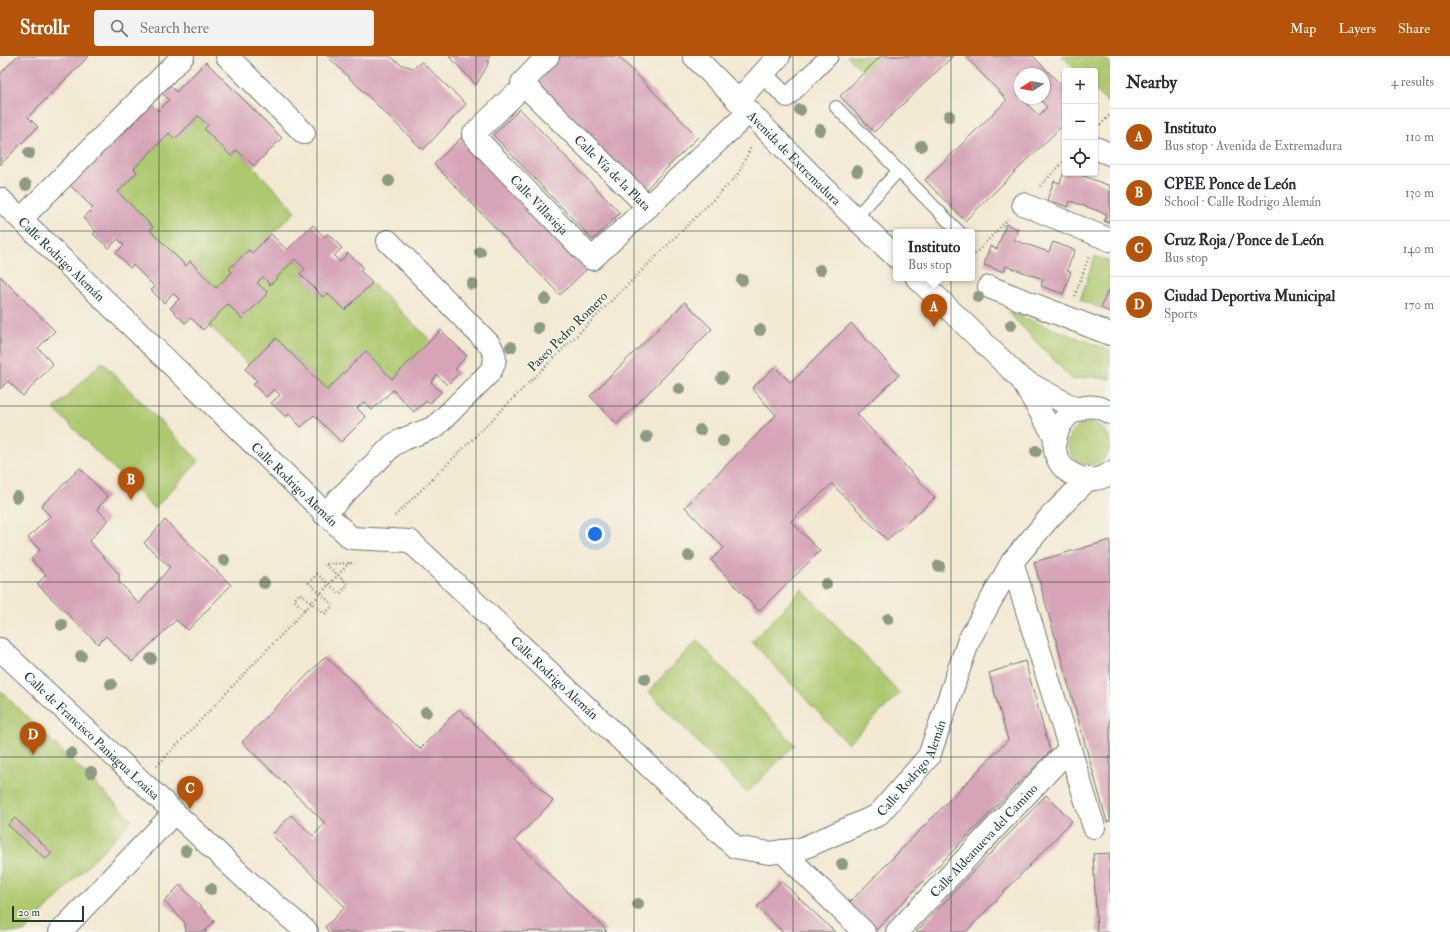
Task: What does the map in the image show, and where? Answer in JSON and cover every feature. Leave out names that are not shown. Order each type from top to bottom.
[{"type":"street","points":[[21,219],[183,56]]},
{"type":"street","points":[[227,56],[304,133]]},
{"type":"street","name":"Calle Vía de la Plata","points":[[548,56],[522,83],[648,207],[749,112],[763,74],[779,56]]},
{"type":"street","name":"Avenida de Extremadura","points":[[694,56],[893,254]]},
{"type":"street","points":[[763,74],[787,98],[829,56]]},
{"type":"street","name":"Calle Villavieja","points":[[513,96],[473,135],[592,259],[648,207]]},
{"type":"street","points":[[1098,149],[1110,154]]},
{"type":"street","name":"Calle Rodrigo Alemán","points":[[0,199],[324,514],[351,538],[410,541],[735,847],[769,853],[801,849],[878,815],[929,756],[969,640],[1012,562],[1050,517],[1100,480]]},
{"type":"street","points":[[1023,204],[1110,240]]},
{"type":"street","points":[[324,514],[393,445],[404,439],[436,428],[495,366],[496,355],[490,345],[388,240]]},
{"type":"street","points":[[920,281],[1021,379],[1055,437]]},
{"type":"street","points":[[989,287],[1110,334]]},
{"type":"street","points":[[1021,379],[1078,410]]},
{"type":"street","points":[[1100,480],[1071,474],[1056,455],[1055,437],[1062,421],[1071,413],[1093,407],[1110,413]]},
{"type":"street","name":"Calle Rodrigo Alemán","points":[[1050,517],[1066,469]]},
{"type":"street","points":[[1012,562],[1094,827]]},
{"type":"street","name":"Calle de Francisco Paniagua Loaisa","points":[[0,649],[254,887]]},
{"type":"street","name":"Calle Aldeanueva del Camino","points":[[897,932],[1070,748]]},
{"type":"street","points":[[60,932],[174,813]]},
{"type":"street","points":[[782,851],[864,932]]},
{"type":"street","points":[[254,887],[291,932]]},
{"type":"street","points":[[254,887],[307,932]]},
{"type":"lane","points":[[836,107],[956,229]]},
{"type":"lane","points":[[856,217],[898,171]]},
{"type":"path","name":"Paseo Pedro Romero","points":[[142,782],[371,540],[737,176],[749,112]]},
{"type":"path","points":[[1098,127],[1110,115]]},
{"type":"path","points":[[1067,317],[1090,254]]},
{"type":"path","points":[[305,610],[294,600],[300,593],[325,614],[333,604],[309,583],[317,574],[340,594],[348,584],[325,564],[362,563]]},
{"type":"green space","points":[[847,56],[881,56],[864,73]]},
{"type":"green space","points":[[1062,56],[1097,56],[1110,62],[1110,105],[1098,93],[1098,68],[1074,68]]},
{"type":"green space","points":[[198,116],[231,156],[237,150],[296,211],[252,253],[248,250],[229,268],[232,272],[216,288],[190,261],[186,266],[150,230],[153,227],[118,192],[137,172],[134,169],[169,133],[175,139]]},
{"type":"green space","points":[[1095,256],[1110,262],[1110,290],[1108,290],[1101,308],[1080,300]]},
{"type":"green space","points":[[295,259],[305,269],[300,274],[323,297],[327,293],[345,310],[372,283],[431,341],[392,379],[365,352],[327,390],[276,338],[249,365],[208,324],[228,304],[242,318],[267,293],[257,283],[263,277],[271,284]]},
{"type":"green space","points":[[1008,312],[1110,350],[1110,379],[1090,377],[1073,380]]},
{"type":"green space","points":[[102,362],[199,461],[154,509],[54,409]]},
{"type":"green space","points":[[1085,423],[1093,423],[1101,426],[1107,432],[1110,444],[1107,456],[1101,462],[1093,465],[1085,465],[1077,462],[1071,456],[1068,448],[1068,440],[1071,432],[1077,426]]},
{"type":"green space","points":[[802,589],[900,693],[848,744],[752,642]]},
{"type":"green space","points":[[697,641],[795,745],[747,793],[648,691]]},
{"type":"green space","points":[[0,690],[132,820],[24,932],[0,932]]},
{"type":"building","points":[[17,56],[89,56],[28,117],[38,127],[0,165],[0,74]]},
{"type":"building","points":[[327,56],[390,56],[400,64],[413,68],[422,62],[466,104],[423,150]]},
{"type":"building","points":[[449,56],[490,56],[487,66],[476,85]]},
{"type":"building","points":[[555,56],[618,56],[698,137],[641,194],[530,81]]},
{"type":"building","points":[[881,56],[953,56],[874,132],[840,96]]},
{"type":"building","points":[[965,56],[1033,56],[1045,68],[1014,68],[1014,104],[1027,104],[1039,116],[1047,107],[1044,104],[1050,104],[1050,74],[1062,86],[1062,126],[965,221],[925,180],[1007,100]]},
{"type":"building","points":[[206,62],[282,138],[254,166],[237,150],[231,156],[204,129],[208,125],[198,116],[175,139],[169,133],[134,169],[137,172],[118,192],[153,227],[150,230],[186,266],[190,261],[216,288],[232,272],[229,269],[249,250],[252,253],[271,234],[287,250],[313,225],[324,237],[328,234],[342,248],[334,256],[340,262],[348,253],[363,267],[360,270],[372,283],[345,310],[327,293],[323,297],[300,274],[305,269],[295,259],[270,285],[263,277],[257,283],[268,293],[242,319],[228,304],[203,330],[191,318],[185,323],[170,308],[179,299],[173,293],[164,303],[151,290],[155,287],[133,265],[130,268],[116,253],[124,245],[118,239],[109,248],[93,234],[96,231],[83,218],[93,208],[68,183],[118,131],[122,135],[143,113],[141,111],[149,102],[158,111],[169,100],[160,91],[168,83],[176,92]]},
{"type":"building","points":[[520,109],[620,213],[593,240],[493,135]]},
{"type":"building","points":[[461,138],[587,269],[560,295],[434,164]]},
{"type":"building","points":[[1063,176],[1083,176],[1110,186],[1110,223],[1104,221],[1107,214],[1070,201],[1068,207],[1047,200],[1054,181],[1060,183]]},
{"type":"building","points":[[1006,224],[1018,229],[1014,240],[1049,252],[1053,242],[1075,250],[1067,270],[1071,272],[1063,294],[1041,286],[1043,279],[1006,266],[1004,272],[984,265],[990,246],[997,249]]},
{"type":"building","points":[[0,276],[55,331],[38,348],[53,364],[23,396],[8,381],[0,389]]},
{"type":"building","points":[[1108,290],[1110,290],[1110,312],[1101,308]]},
{"type":"building","points":[[685,302],[712,329],[617,424],[590,396]]},
{"type":"building","points":[[851,323],[899,375],[857,414],[935,498],[887,540],[832,484],[791,521],[820,551],[759,611],[711,560],[724,548],[685,507],[776,415],[752,388],[775,367],[791,383]]},
{"type":"building","points":[[441,330],[467,356],[455,369],[459,373],[447,385],[437,375],[431,382],[441,392],[429,404],[426,401],[414,412],[393,390],[372,410],[364,402],[357,408],[366,417],[341,442],[314,415],[301,427],[289,414],[286,417],[271,403],[280,395],[274,389],[266,397],[253,384],[257,381],[245,369],[276,338],[327,390],[366,351],[392,379]]},
{"type":"building","points":[[80,468],[108,497],[97,509],[108,520],[89,541],[119,574],[119,582],[139,604],[170,567],[144,543],[165,520],[231,585],[188,630],[176,620],[132,662],[106,636],[98,644],[37,584],[46,575],[31,559],[40,550],[28,538],[50,516],[41,506]]},
{"type":"building","points":[[1110,540],[1110,821],[1107,822],[1034,562]]},
{"type":"building","points":[[326,656],[420,749],[459,709],[553,801],[515,840],[607,931],[329,932],[325,927],[345,907],[272,835],[291,815],[313,836],[325,823],[242,742]]},
{"type":"building","points":[[1025,661],[1050,751],[876,930],[849,903],[1008,740],[989,673]]},
{"type":"building","points":[[1046,795],[1072,821],[966,932],[916,932]]},
{"type":"building","points":[[15,818],[52,853],[46,859],[8,825]]},
{"type":"building","points":[[1110,853],[1110,932],[1097,932],[1093,854]]},
{"type":"building","points":[[781,881],[835,932],[783,932],[757,907]]},
{"type":"building","points":[[180,885],[214,921],[205,931],[207,932],[186,932],[185,923],[164,901]]},
{"type":"place","name":"Instituto","points":[[934,327]]},
{"type":"place","name":"CPEE Ponce de León","points":[[131,500]]},
{"type":"place","name":"Ciudad Deportiva Municipal","points":[[33,755]]},
{"type":"place","name":"Cruz Roja / Ponce de León","points":[[190,809]]}]
